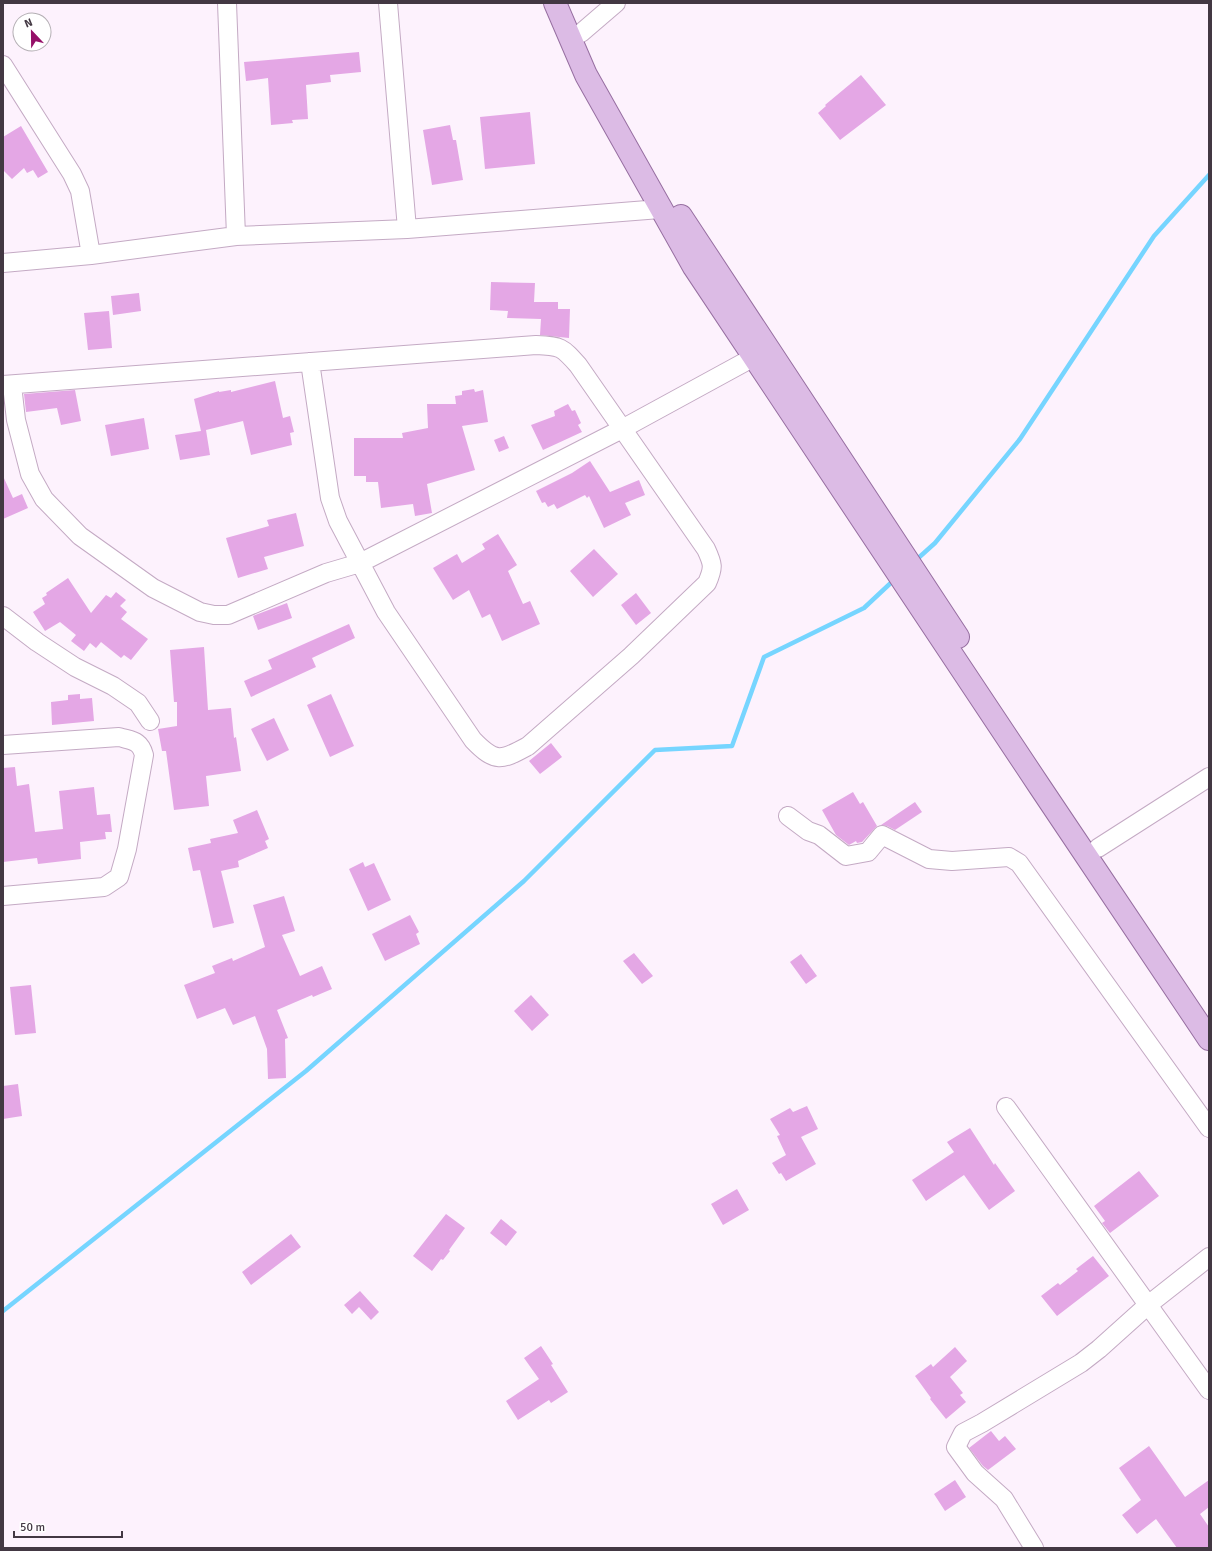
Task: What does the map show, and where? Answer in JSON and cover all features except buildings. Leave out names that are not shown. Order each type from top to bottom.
[{"type":"main road","points":[[555,3],[586,75],[694,267],[1209,1039]]},
{"type":"main road","points":[[570,3],[581,33],[600,76],[649,166],[1209,1014]]},
{"type":"street","points":[[227,3],[236,236]]},
{"type":"street","points":[[388,3],[407,229]]},
{"type":"street","points":[[581,33],[616,3]]},
{"type":"street","points":[[3,65],[72,174],[80,191],[91,255]]},
{"type":"street","points":[[3,263],[91,255],[236,236],[407,229],[660,209]]},
{"type":"street","points":[[310,362],[330,498],[338,521],[360,563],[386,612],[474,740],[485,753],[499,758],[510,756],[528,746],[631,656],[707,583],[712,570],[706,549],[622,429],[578,365],[565,350],[553,346],[528,346],[310,362],[8,385],[30,474],[44,499],[80,536],[153,588],[200,612],[214,615],[228,615],[326,573],[360,563],[622,429],[754,357]]},
{"type":"street","points":[[3,616],[37,642],[69,663],[113,686],[138,703],[150,721]]},
{"type":"street","points":[[3,745],[119,737],[137,742],[142,748],[144,755],[127,849],[119,877],[104,887],[3,896]]},
{"type":"street","points":[[1098,848],[1209,776]]},
{"type":"street","points":[[788,816],[808,831],[819,835],[846,856],[868,852],[882,834],[929,859],[952,861],[1010,857],[1019,863],[1209,1128]]},
{"type":"street","points":[[1006,1107],[1209,1390]]},
{"type":"street","points":[[1034,1548],[1004,1499],[975,1472],[956,1447],[963,1433],[1081,1363],[1148,1305],[1209,1257]]},
{"type":"waterway","points":[[915,561],[935,543],[1020,439],[1154,236],[1209,175]]},
{"type":"waterway","points":[[3,1311],[306,1071],[524,881],[655,750],[732,746],[764,657],[864,608],[895,579]]}]
